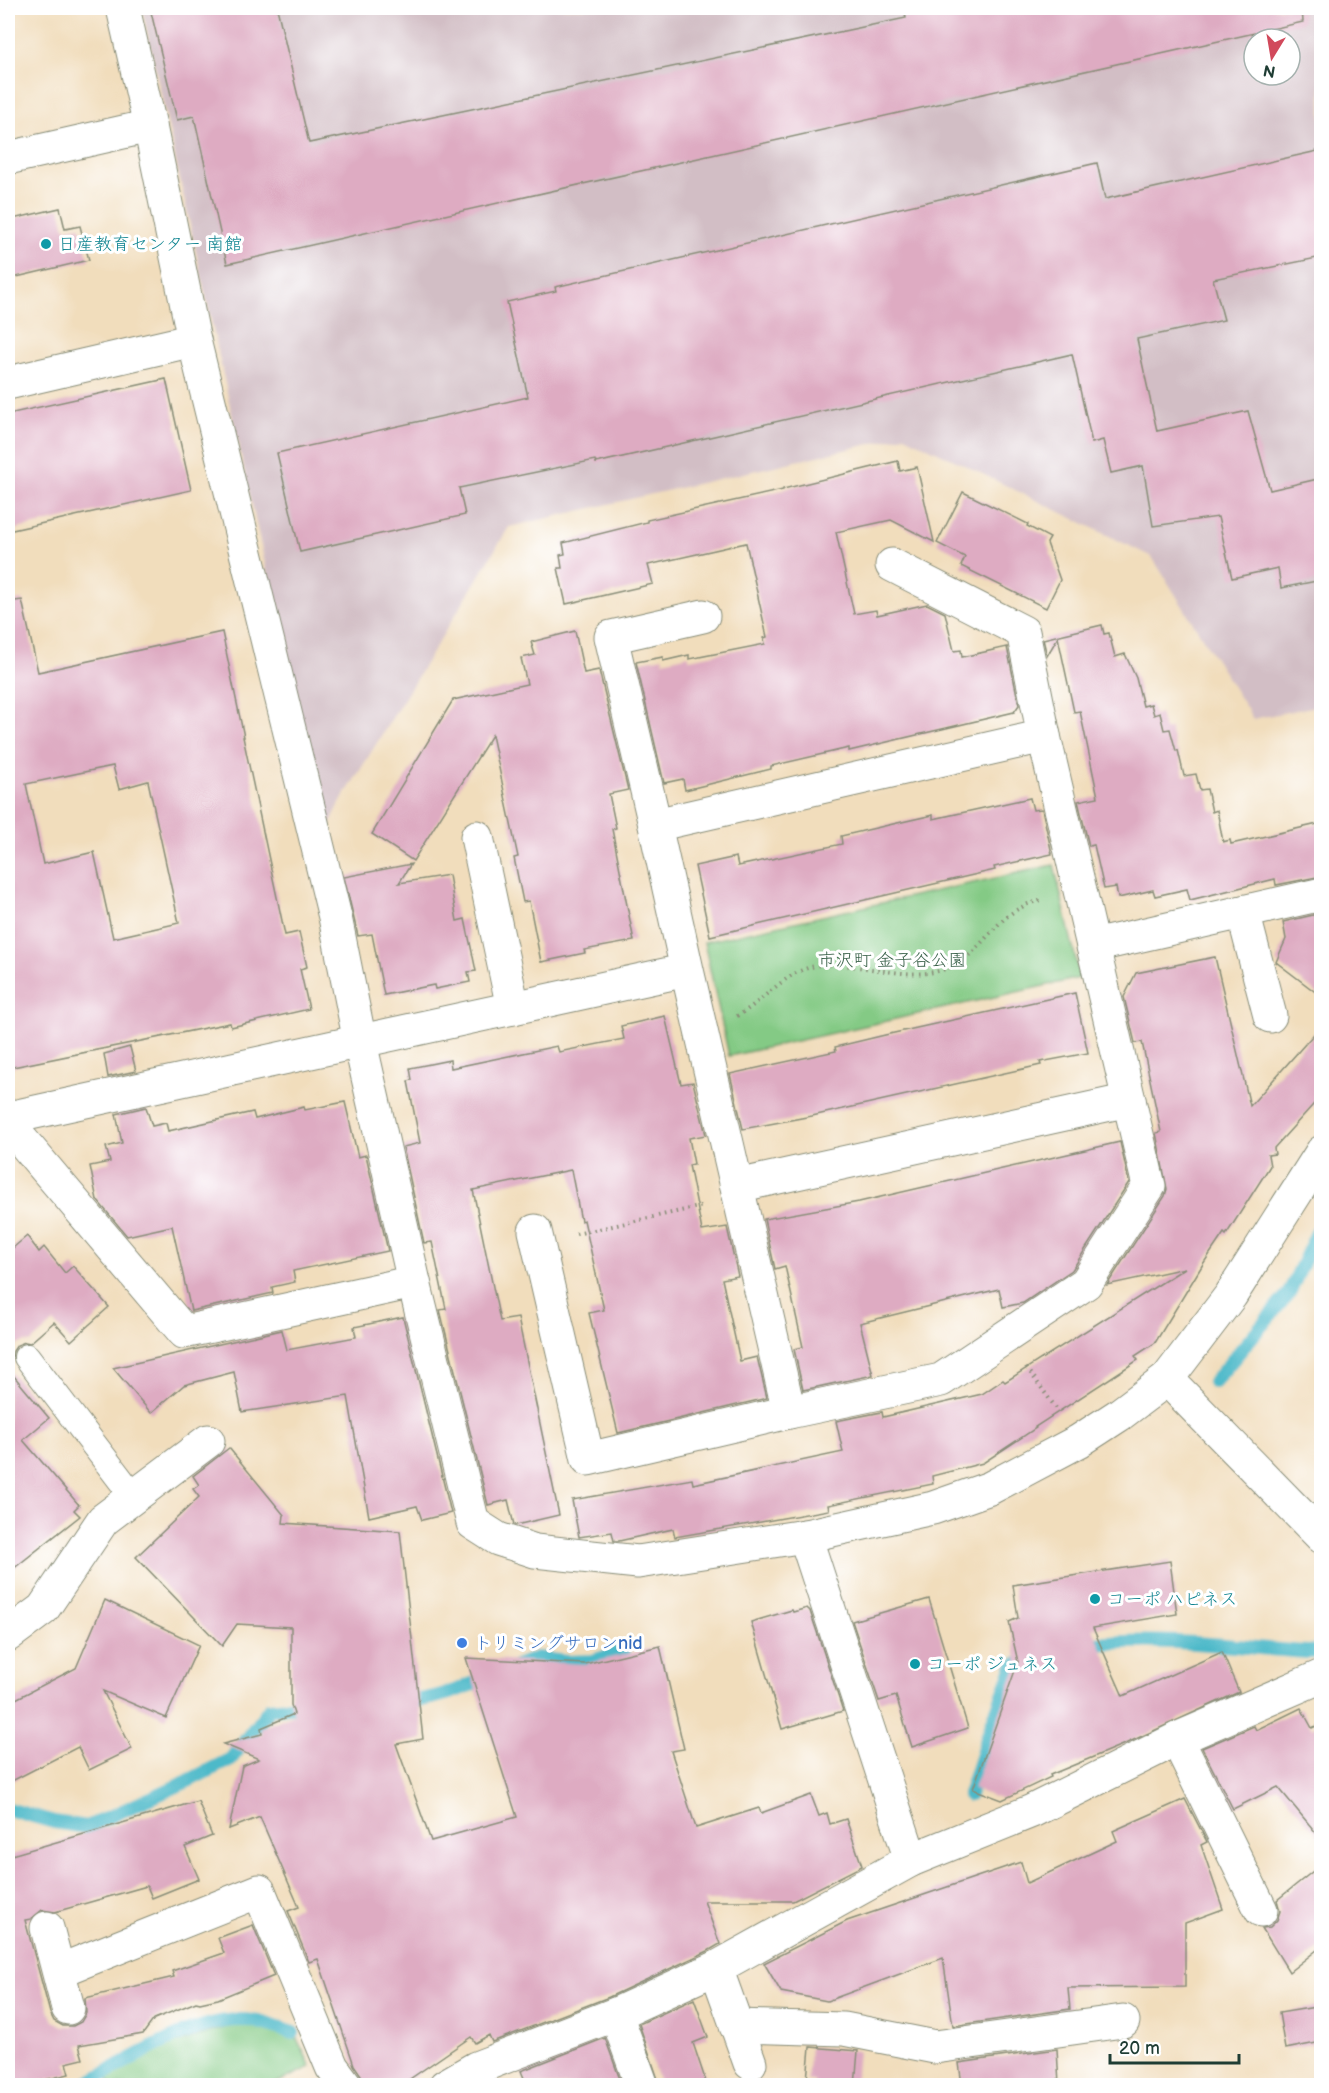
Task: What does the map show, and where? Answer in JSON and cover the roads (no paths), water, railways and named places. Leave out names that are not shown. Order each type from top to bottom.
[{"type":"street","points":[[123,8],[195,340],[335,917],[360,1042],[414,1282],[473,1523],[498,1539],[535,1551],[638,1562],[806,1536],[933,1508],[990,1488],[1079,1441],[1167,1380],[1232,1295],[1322,1152]]},
{"type":"street","points":[[8,158],[150,126]]},
{"type":"street","points":[[8,383],[195,340]]},
{"type":"street","points":[[536,1237],[588,1459],[789,1412],[941,1380],[1086,1283],[1149,1186],[1044,735],[1023,632],[892,565]]},
{"type":"street","points":[[703,616],[611,637],[789,1412]]},
{"type":"street","points":[[655,825],[1044,735]]},
{"type":"street","points":[[477,837],[513,1008]]},
{"type":"street","points":[[1093,946],[1322,894]]},
{"type":"street","points":[[1243,912],[1270,1016]]},
{"type":"street","points":[[8,1118],[687,970]]},
{"type":"street","points":[[737,1186],[1129,1100]]},
{"type":"street","points":[[8,1124],[184,1332],[414,1282]]},
{"type":"street","points":[[1167,1380],[1322,1537]]},
{"type":"street","points":[[8,1635],[43,1609],[104,1520],[208,1441]]},
{"type":"street","points":[[806,1536],[911,1860]]},
{"type":"street","points":[[445,2085],[476,2068],[492,2073],[716,1968],[911,1860],[1032,1810],[1177,1739],[1322,1676]]},
{"type":"street","points":[[1177,1739],[1262,1910]]},
{"type":"street","points":[[59,1971],[260,1891],[332,2067],[346,2085]]},
{"type":"street","points":[[47,1928],[68,2008]]},
{"type":"street","points":[[716,1968],[750,2063]]},
{"type":"street","points":[[616,2014],[642,2085]]},
{"type":"street","points":[[736,2026],[844,2029],[935,2047],[1124,2021]]},
{"type":"lane","points":[[27,1357],[133,1496]]},
{"type":"waterway","points":[[1214,1382],[1289,1293],[1322,1222]]},
{"type":"waterway","points":[[1081,1646],[1166,1642],[1307,1652],[1322,1651]]},
{"type":"waterway","points":[[511,1668],[537,1658],[566,1662],[593,1661],[623,1651]]},
{"type":"waterway","points":[[969,1795],[992,1723],[1014,1666],[1033,1655]]},
{"type":"waterway","points":[[401,1702],[447,1694],[491,1676]]},
{"type":"waterway","points":[[8,1809],[54,1822],[87,1827],[231,1759],[269,1709],[309,1705]]},
{"type":"waterway","points":[[82,2086],[165,2041],[211,2024],[233,2020],[253,2021],[293,2033]]},
{"type":"place","name":"日産教育センター 南館","points":[[46,244]]},
{"type":"place","name":"コーポ ハピネス","points":[[1095,1599]]},
{"type":"place","name":"トリミングサロンnid","points":[[462,1643]]},
{"type":"place","name":"コーポ ジュネス","points":[[915,1664]]},
{"type":"park label","name":"市沢町 金子谷公園","points":[[892,960]]}]
